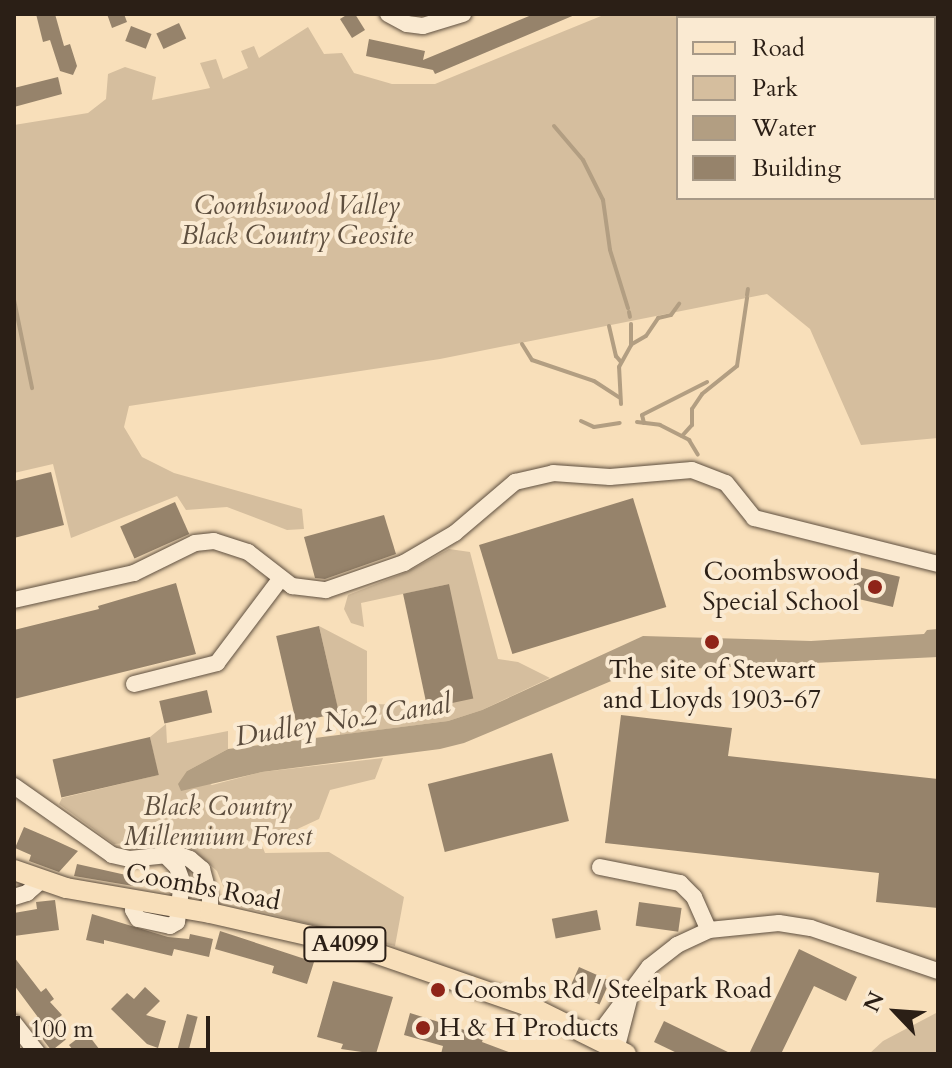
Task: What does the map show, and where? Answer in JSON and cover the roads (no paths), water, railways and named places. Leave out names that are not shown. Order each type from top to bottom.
[{"type":"main road","name":"A4099","points":[[14,870],[41,881]]},
{"type":"main road","name":"Coombs Road","points":[[41,881],[210,913],[355,946],[531,1007],[609,1046]]},
{"type":"main road","name":"Coombs Road","points":[[476,989],[609,1046]]},
{"type":"street","points":[[388,14],[407,24],[423,26],[463,14]]},
{"type":"street","points":[[14,600],[134,573],[187,546],[214,541],[248,552],[302,590],[326,590],[404,563],[455,533],[515,482],[533,475],[632,477],[667,470],[692,470],[719,479],[742,499],[754,518],[938,564]]},
{"type":"street","points":[[134,684],[217,663],[281,578]]},
{"type":"street","points":[[14,786],[112,855],[130,859],[177,854],[190,859],[202,869],[210,913]]},
{"type":"street","points":[[167,857],[177,867],[182,881],[180,908]]},
{"type":"street","points":[[600,867],[680,883],[694,897],[709,930]]},
{"type":"street","points":[[14,897],[27,893],[41,881]]},
{"type":"street","points":[[609,1046],[630,995],[649,967],[677,945],[709,930],[779,923],[800,926],[938,971]]},
{"type":"street","points":[[609,1046],[630,995]]},
{"type":"street","points":[[14,1023],[38,1054]]},
{"type":"water","points":[[938,629],[938,657],[645,671],[616,679],[464,743],[440,749],[262,772],[181,791],[178,784],[187,771],[228,749],[448,721],[482,710],[643,636],[811,641],[924,634],[927,630]]},
{"type":"waterway","points":[[554,126],[583,160],[603,200],[610,250],[628,308]]},
{"type":"waterway","points":[[747,295],[748,289]]},
{"type":"waterway","points":[[682,436],[692,425],[692,409],[702,394],[737,366],[747,298]]},
{"type":"waterway","points":[[14,300],[32,388]]},
{"type":"waterway","points":[[632,344],[646,336],[658,318],[671,315],[679,304]]},
{"type":"waterway","points":[[629,312],[630,317]]},
{"type":"waterway","points":[[621,404],[619,367],[631,345],[631,324]]},
{"type":"waterway","points":[[609,326],[616,356],[621,362]]},
{"type":"waterway","points":[[522,344],[532,360],[594,381],[619,397]]},
{"type":"waterway","points":[[644,423],[642,415],[707,382]]},
{"type":"waterway","points":[[581,421],[594,427],[620,423]]},
{"type":"waterway","points":[[637,422],[660,425],[689,440],[698,455]]},
{"type":"place","name":"Coombswood Special School","points":[[875,587]]},
{"type":"place","name":"The site of Stewart and Lloyds 1903-67","points":[[712,642]]},
{"type":"place","name":"Coombs Rd / Steelpark Road","points":[[438,990]]},
{"type":"place","name":"H & H Products","points":[[423,1028]]},
{"type":"park label","name":"Coombswood Valley Black Country Geosite","points":[[297,221]]},
{"type":"park label","name":"Black Country Millennium Forest","points":[[218,822]]},
{"type":"water label","name":"Dudley No.2 Canal","points":[[343,720]]}]
